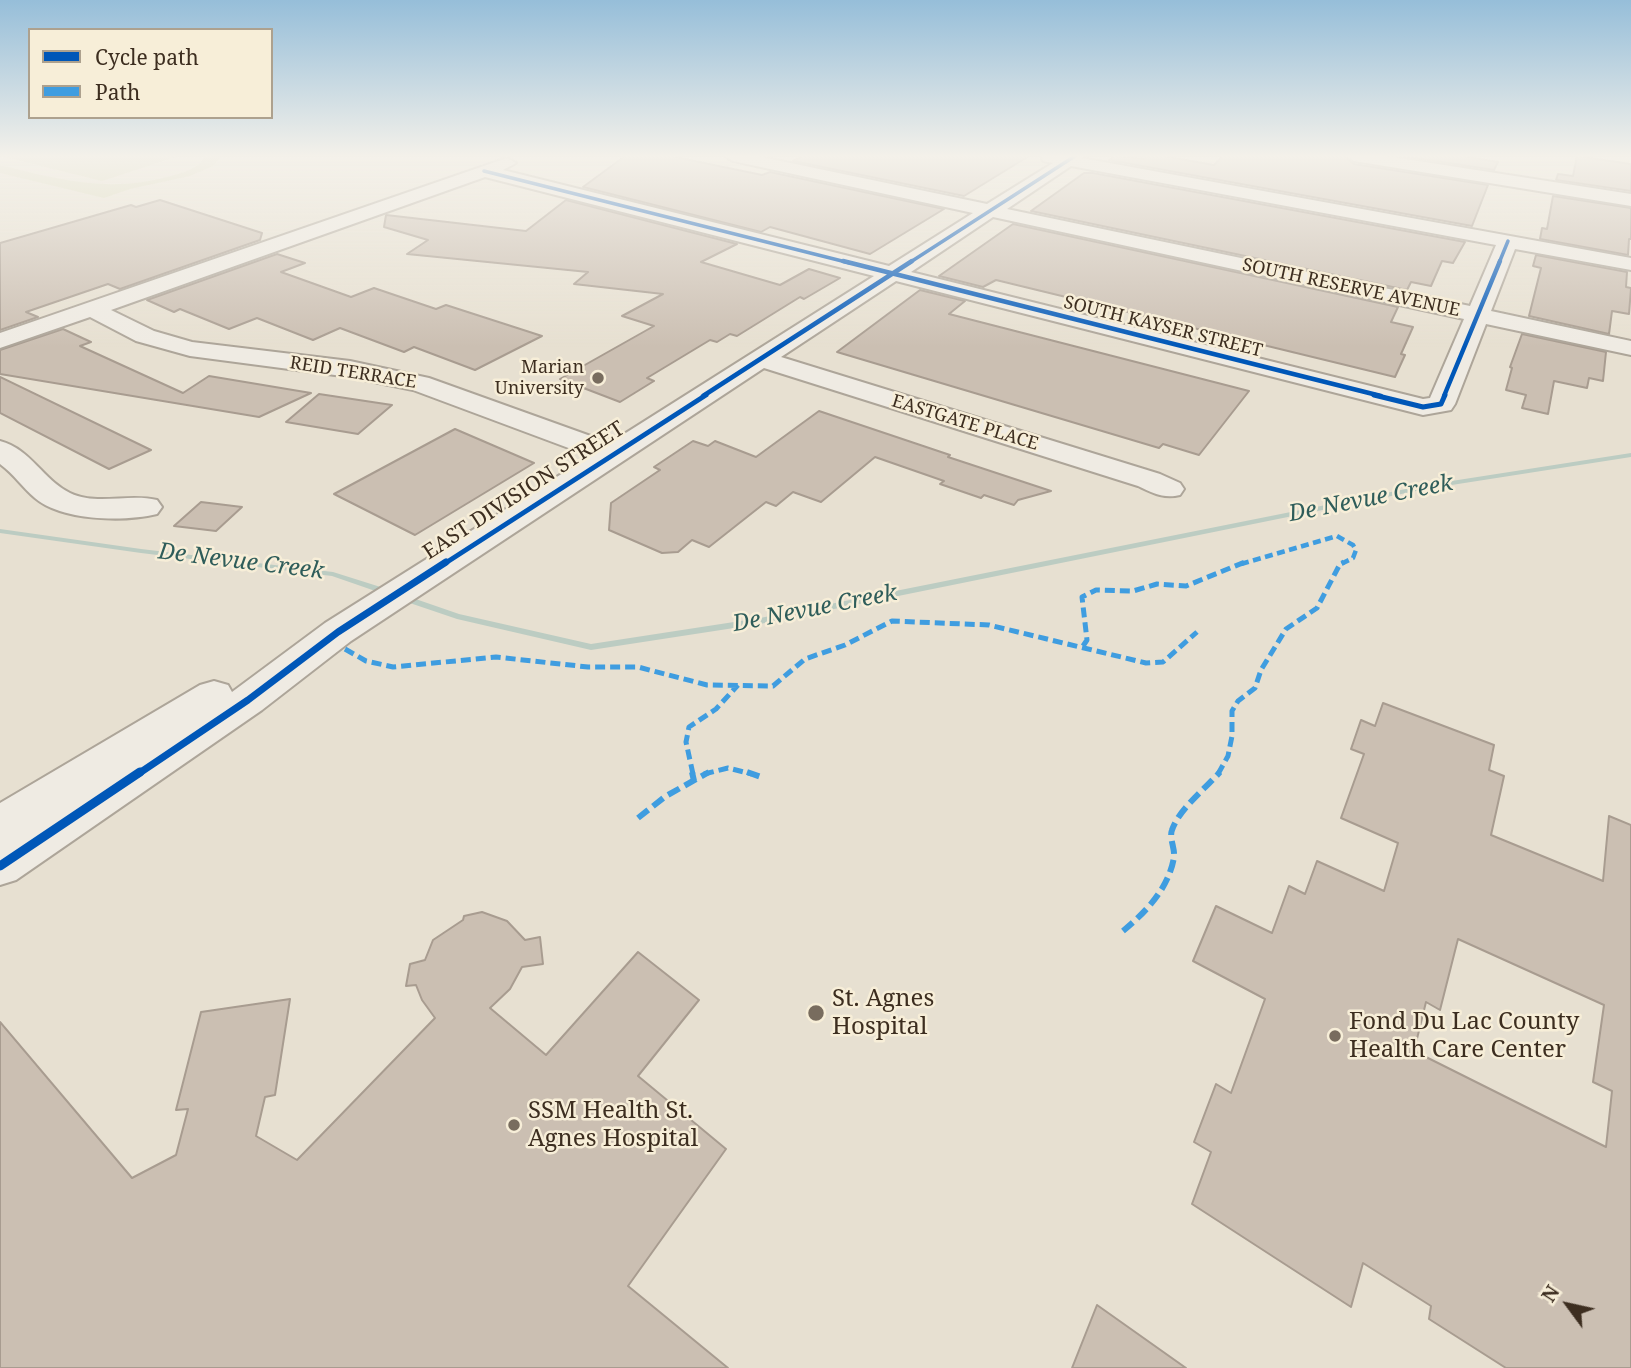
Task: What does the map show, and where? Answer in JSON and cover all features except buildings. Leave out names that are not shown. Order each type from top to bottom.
[{"type":"street","points":[[0,341],[345,220]]},
{"type":"street","name":"SOUTH KAYSER STREET","points":[[675,220],[1376,397],[1428,407],[1441,404],[1478,316]]},
{"type":"street","name":"EAST DIVISION STREET","points":[[0,866],[248,700],[338,632],[974,220]]},
{"type":"street","name":"SOUTH RESERVE AVENUE","points":[[1029,220],[1631,348]]},
{"type":"street","points":[[1392,220],[1631,264]]},
{"type":"street","points":[[1478,316],[1508,242]]},
{"type":"street","name":"REID TERRACE","points":[[91,309],[145,336],[190,349],[350,369],[414,382],[612,454]]},
{"type":"street","name":"EASTGATE PLACE","points":[[760,359],[1150,480],[1169,489]]},
{"type":"street","points":[[0,450],[24,467],[46,492],[64,502],[99,509],[146,507]]},
{"type":"street","name":"EAST DIVISION STREET","points":[[0,825],[248,676],[338,632]]},
{"type":"waterway","name":"De Nevue Creek","points":[[404,598],[457,616],[591,647],[760,621],[1426,487],[1631,455]]},
{"type":"waterway","name":"De Nevue Creek","points":[[0,531],[333,574],[387,592]]},
{"type":"marked path","points":[[1083,646],[1087,640],[1082,597],[1096,590],[1133,591],[1157,584],[1186,586],[1247,561],[1337,536],[1353,545],[1356,550],[1353,558],[1340,564],[1317,608],[1286,629],[1261,670],[1255,688],[1238,701],[1232,711],[1232,736],[1228,756],[1220,772],[1197,799],[1184,809],[1171,832],[1174,856],[1162,887],[1147,911],[1123,931]]},
{"type":"marked path","points":[[345,649],[366,661],[393,667],[496,657],[588,667],[638,667],[707,685],[773,686],[805,659],[845,645],[892,621],[989,625],[1146,663],[1163,662],[1197,632]]},
{"type":"marked path","points":[[694,781],[686,742],[689,727],[716,709],[738,685]]},
{"type":"marked path","points":[[638,818],[678,788],[714,770],[733,768],[761,777]]},
{"type":"cycle path","points":[[678,220],[1423,407],[1441,404],[1508,241]]},
{"type":"cycle path","points":[[0,866],[248,700],[338,632],[976,220]]},
{"type":"place","name":"Marian University","points":[[598,378]]},
{"type":"place","name":"St. Agnes Hospital","points":[[816,1013]]},
{"type":"place","name":"Fond Du Lac County Health Care Center","points":[[1335,1036]]},
{"type":"place","name":"SSM Health St. Agnes Hospital","points":[[514,1125]]}]
